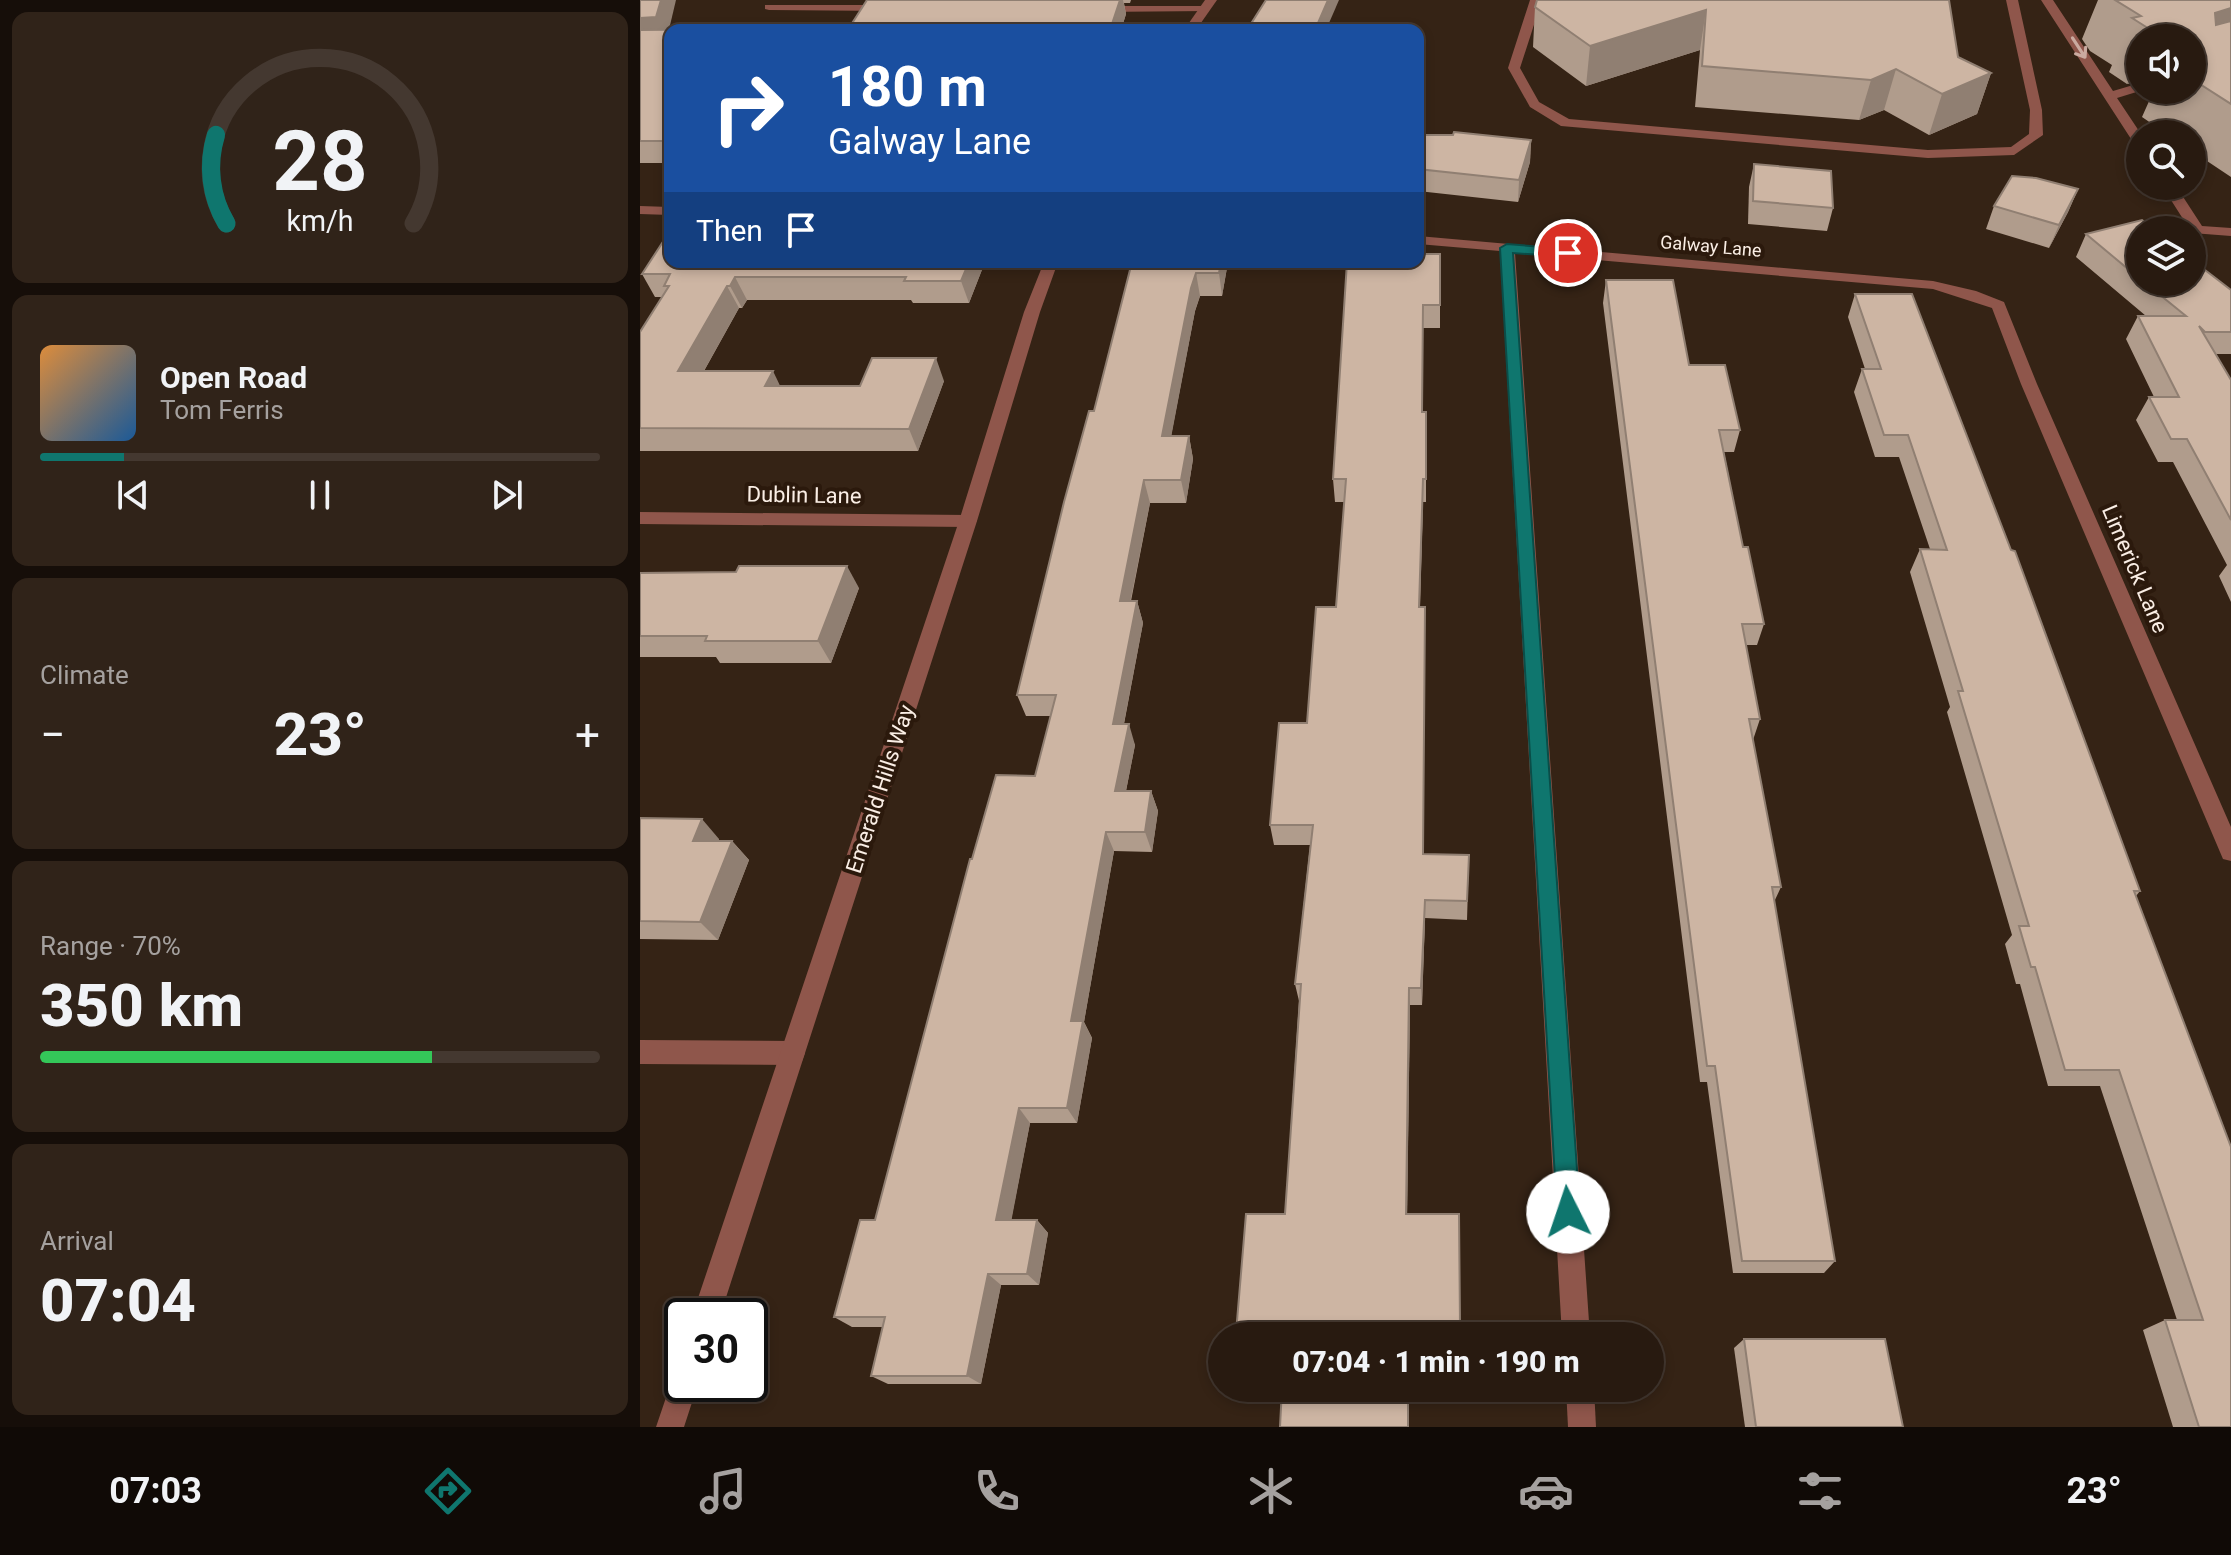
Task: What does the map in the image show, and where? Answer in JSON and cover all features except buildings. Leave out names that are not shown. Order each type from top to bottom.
[{"type":"street","points":[[1536,0],[1514,68],[1534,104],[1566,123],[1928,154],[2014,151],[2036,135],[2036,110],[2012,0]]},
{"type":"street","points":[[2047,0],[2126,121]]},
{"type":"street","points":[[1080,8],[1208,4]]},
{"type":"street","points":[[1194,24],[1208,4]]},
{"type":"street","points":[[769,7],[909,8]]},
{"type":"street","points":[[2110,96],[2126,91]]},
{"type":"street","points":[[2178,200],[2197,230],[2231,232]]},
{"type":"street","points":[[640,210],[664,211]]},
{"type":"street","name":"Galway Lane","points":[[1424,241],[1933,285],[1971,294],[1999,305]]},
{"type":"street","points":[[1507,248],[1575,1322]]},
{"type":"street","name":"Emerald Hills Way","points":[[712,1298],[1049,268]]},
{"type":"street","name":"Limerick Lane","points":[[1999,305],[2029,384],[2231,852]]},
{"type":"street","name":"Dublin Lane","points":[[640,518],[968,521]]},
{"type":"street","points":[[640,1052],[793,1053]]},
{"type":"street","points":[[670,1427],[678,1402]]},
{"type":"street","points":[[1581,1402],[1582,1427]]},
{"type":"route","points":[[1568,253],[1507,248],[1568,1212]]}]
